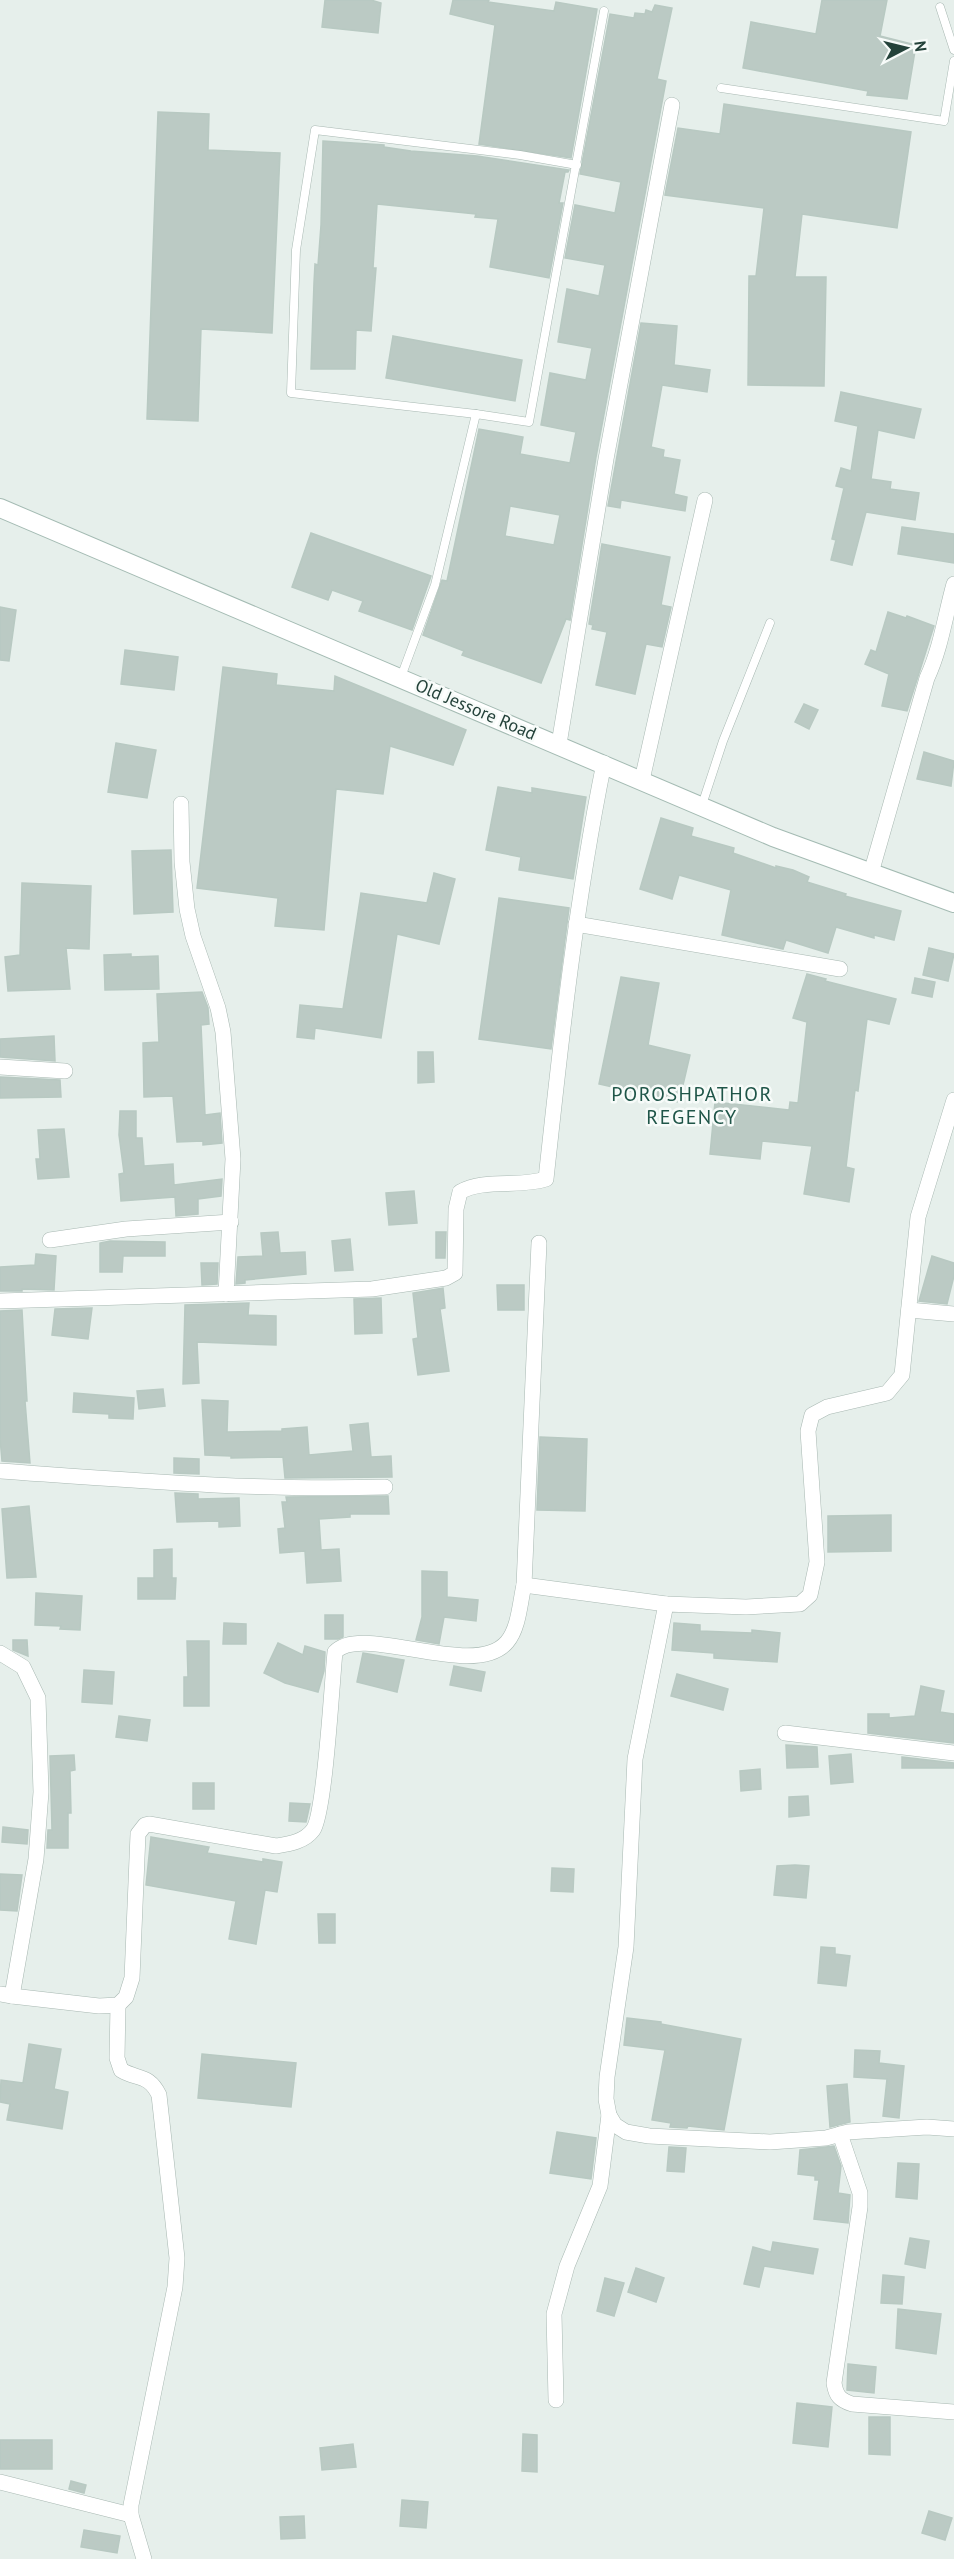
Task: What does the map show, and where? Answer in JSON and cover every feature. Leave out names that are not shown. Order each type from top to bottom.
[{"type":"street","points":[[559,744],[606,459],[672,105]]},
{"type":"street","points":[[642,780],[705,500]]},
{"type":"street","name":"Old Jessore Road","points":[[0,508],[773,837],[954,903]]},
{"type":"street","points":[[872,873],[927,678],[939,652],[940,632],[954,584]]},
{"type":"street","points":[[0,1301],[372,1289],[447,1278],[455,1273],[456,1209],[460,1192],[471,1186],[534,1182],[546,1179],[576,924],[587,846],[604,764]]},
{"type":"street","points":[[181,804],[182,862],[187,909],[193,936],[218,1008],[223,1032],[232,1159],[226,1294]]},
{"type":"street","points":[[576,924],[840,969]]},
{"type":"street","points":[[0,1067],[65,1071]]},
{"type":"street","points":[[524,1585],[666,1604],[746,1607],[800,1604],[810,1595],[818,1562],[808,1431],[812,1415],[827,1407],[888,1393],[902,1375],[918,1217],[954,1100]]},
{"type":"street","points":[[50,1240],[126,1229],[231,1222]]},
{"type":"street","points":[[0,1653],[22,1667],[38,1698],[41,1792],[36,1859],[6,1995],[99,2006],[118,2005],[126,1997],[132,1978],[138,1834],[141,1828],[149,1824],[276,1846],[291,1844],[304,1838],[313,1830],[318,1821],[335,1652],[346,1644],[361,1643],[424,1652],[478,1656],[488,1654],[507,1641],[516,1621],[524,1585],[539,1243]]},
{"type":"street","points":[[909,1310],[954,1314]]},
{"type":"street","points":[[0,1471],[311,1490],[385,1487]]},
{"type":"street","points":[[556,2400],[554,2314],[567,2266],[600,2186],[609,2115],[606,2099],[607,2077],[626,1947],[636,1759],[666,1604]]},
{"type":"street","points":[[785,1733],[954,1753]]},
{"type":"street","points":[[118,2005],[117,2058],[121,2070],[148,2079],[159,2095],[177,2258],[171,2311],[135,2478],[131,2515],[144,2559]]},
{"type":"street","points":[[609,2115],[615,2125],[626,2132],[649,2136],[770,2142],[927,2127],[954,2129]]},
{"type":"street","points":[[840,2134],[857,2181],[860,2207],[834,2383],[836,2394],[842,2400],[852,2404],[954,2412]]},
{"type":"street","points":[[0,2482],[131,2515]]},
{"type":"lane","points":[[940,7],[954,50]]},
{"type":"lane","points":[[577,165],[520,155],[315,130],[296,250],[291,393],[529,422],[577,165],[604,11]]},
{"type":"lane","points":[[721,88],[944,121],[954,61]]},
{"type":"lane","points":[[401,677],[435,585],[476,414]]},
{"type":"lane","points":[[702,805],[723,741],[770,623]]},
{"type":"building","points":[[325,0],[371,0],[381,3],[378,33],[322,27]]},
{"type":"building","points":[[453,0],[489,0],[488,2],[554,11],[556,2],[597,9],[571,158],[479,144],[495,25],[450,14]]},
{"type":"building","points":[[822,0],[887,0],[880,36],[916,45],[907,99],[867,95],[868,91],[743,68],[751,22],[816,34]]},
{"type":"building","points":[[655,5],[672,8],[657,79],[666,81],[596,457],[570,620],[566,619],[541,683],[462,655],[464,651],[423,635],[442,580],[447,581],[479,429],[523,437],[520,454],[570,463],[576,432],[541,425],[550,373],[586,380],[592,348],[558,342],[567,289],[599,296],[605,265],[565,258],[575,205],[615,213],[621,182],[580,174],[610,14],[634,18],[635,13],[645,14],[646,10],[652,12]],"holes":[[[510,506],[560,515],[554,545],[505,536]]]},
{"type":"building","points":[[724,104],[911,132],[897,228],[802,214],[795,277],[826,277],[824,386],[748,385],[749,276],[756,276],[764,208],[665,195],[678,128],[720,134]]},
{"type":"building","points":[[158,112],[209,114],[208,150],[280,153],[272,333],[201,329],[198,421],[147,419]]},
{"type":"building","points":[[323,141],[384,145],[384,147],[411,151],[477,156],[569,170],[565,172],[559,203],[563,203],[549,278],[490,267],[498,219],[475,217],[476,214],[377,204],[373,268],[376,268],[371,331],[356,330],[355,369],[311,369],[315,264],[318,265],[321,225]]},
{"type":"building","points":[[641,323],[677,326],[674,365],[710,370],[707,392],[662,385],[651,447],[664,450],[663,457],[680,460],[674,494],[687,497],[685,511],[621,500],[620,508],[608,506]]},
{"type":"building","points":[[393,336],[522,360],[515,401],[386,378]]},
{"type":"building","points":[[841,392],[921,409],[914,438],[878,430],[871,479],[891,482],[890,489],[919,493],[915,520],[866,512],[852,565],[831,560],[836,540],[832,539],[844,488],[836,486],[841,468],[851,471],[858,426],[835,421]]},
{"type":"building","points":[[902,527],[954,534],[954,563],[898,554]]},
{"type":"building","points":[[311,533],[431,576],[412,630],[359,611],[363,601],[332,590],[328,600],[292,587]]},
{"type":"building","points":[[602,544],[670,557],[661,605],[671,607],[662,647],[646,644],[635,694],[596,685],[607,632],[592,629],[593,625],[589,624]]},
{"type":"building","points":[[0,607],[16,610],[9,661],[0,660]]},
{"type":"building","points":[[888,612],[934,626],[907,711],[882,706],[889,674],[865,664],[871,650],[876,652]]},
{"type":"building","points":[[125,650],[178,657],[174,690],[121,684]]},
{"type":"building","points":[[223,667],[277,674],[276,685],[334,691],[335,676],[466,730],[453,765],[390,746],[383,794],[336,789],[324,930],[275,926],[278,898],[197,888]]},
{"type":"building","points":[[804,704],[818,710],[809,729],[795,722]]},
{"type":"building","points":[[116,743],[156,750],[147,798],[108,792]]},
{"type":"building","points":[[924,752],[954,761],[951,786],[917,779]]},
{"type":"building","points":[[498,787],[532,793],[532,788],[586,797],[573,879],[519,870],[521,857],[486,850]]},
{"type":"building","points":[[661,818],[693,828],[691,836],[734,848],[733,853],[776,868],[776,866],[793,870],[809,877],[807,882],[846,894],[845,896],[901,911],[894,940],[874,935],[874,938],[836,927],[828,953],[786,940],[783,949],[722,935],[731,890],[679,875],[672,899],[640,889]]},
{"type":"building","points":[[171,850],[173,912],[134,914],[132,851]]},
{"type":"building","points":[[434,873],[455,879],[439,944],[397,934],[381,1038],[315,1028],[314,1039],[297,1037],[300,1005],[343,1009],[361,893],[427,903]]},
{"type":"building","points":[[22,883],[91,886],[89,949],[66,948],[70,989],[8,991],[5,957],[20,955]]},
{"type":"building","points":[[499,898],[569,908],[551,1049],[479,1039]]},
{"type":"building","points":[[929,948],[954,954],[948,981],[923,975]]},
{"type":"building","points":[[131,954],[131,957],[158,956],[159,989],[105,990],[104,955]]},
{"type":"building","points":[[807,974],[826,979],[825,981],[896,999],[889,1024],[867,1019],[858,1091],[855,1090],[846,1167],[854,1169],[849,1202],[804,1194],[812,1146],[762,1141],[760,1159],[710,1154],[715,1102],[789,1110],[790,1102],[798,1103],[807,1022],[793,1018]]},
{"type":"building","points":[[621,977],[659,983],[648,1045],[690,1055],[679,1102],[599,1084]]},
{"type":"building","points":[[915,978],[935,982],[932,997],[912,993]]},
{"type":"building","points":[[202,992],[208,1008],[209,1024],[201,1025],[205,1115],[220,1113],[222,1143],[203,1145],[203,1141],[177,1142],[173,1096],[144,1097],[143,1043],[159,1042],[157,994]]},
{"type":"building","points":[[54,1036],[55,1061],[0,1057],[0,1039]]},
{"type":"building","points":[[418,1052],[433,1052],[434,1082],[418,1083]]},
{"type":"building","points":[[0,1077],[60,1080],[61,1097],[0,1098]]},
{"type":"building","points":[[120,1111],[136,1111],[136,1138],[142,1138],[144,1166],[173,1164],[174,1185],[222,1179],[221,1196],[198,1199],[198,1214],[176,1216],[175,1197],[121,1201],[119,1174],[124,1173],[119,1135]]},
{"type":"building","points":[[64,1129],[69,1177],[38,1179],[36,1159],[40,1159],[38,1130]]},
{"type":"building","points":[[414,1191],[417,1223],[389,1225],[386,1193]]},
{"type":"building","points":[[278,1232],[280,1253],[305,1252],[306,1274],[245,1280],[245,1283],[236,1284],[238,1257],[263,1256],[261,1233]]},
{"type":"building","points":[[436,1232],[446,1232],[445,1258],[436,1258]]},
{"type":"building","points":[[350,1239],[353,1270],[335,1271],[332,1241]]},
{"type":"building","points":[[110,1241],[165,1242],[165,1256],[123,1256],[122,1272],[100,1272],[100,1243]]},
{"type":"building","points":[[36,1254],[56,1256],[54,1290],[0,1291],[0,1267],[35,1265]]},
{"type":"building","points":[[932,1256],[954,1263],[954,1276],[947,1304],[919,1301]]},
{"type":"building","points":[[201,1263],[218,1263],[217,1284],[202,1285]]},
{"type":"building","points":[[497,1285],[524,1285],[524,1310],[498,1310]]},
{"type":"building","points":[[443,1288],[445,1308],[440,1309],[449,1371],[418,1375],[413,1339],[418,1338],[413,1293]]},
{"type":"building","points":[[381,1298],[382,1333],[355,1334],[354,1299]]},
{"type":"building","points":[[249,1303],[248,1315],[276,1316],[276,1345],[197,1342],[199,1383],[183,1384],[185,1305]]},
{"type":"building","points":[[92,1308],[88,1339],[52,1335],[55,1309]]},
{"type":"building","points":[[22,1310],[30,1463],[2,1461],[0,1438],[0,1311]]},
{"type":"building","points":[[163,1389],[165,1406],[139,1409],[137,1391]]},
{"type":"building","points":[[74,1393],[134,1398],[133,1419],[109,1418],[109,1414],[73,1412]]},
{"type":"building","points":[[202,1400],[228,1401],[227,1432],[282,1431],[282,1429],[307,1427],[309,1455],[353,1451],[350,1425],[368,1423],[371,1457],[391,1456],[392,1477],[285,1478],[283,1457],[231,1458],[231,1456],[205,1455]]},
{"type":"building","points":[[540,1437],[587,1439],[585,1511],[537,1510]]},
{"type":"building","points":[[174,1458],[199,1459],[199,1474],[174,1473]]},
{"type":"building","points":[[175,1493],[198,1494],[198,1499],[239,1498],[240,1526],[219,1527],[219,1521],[177,1522]]},
{"type":"building","points":[[388,1496],[389,1514],[350,1514],[350,1517],[319,1519],[321,1550],[339,1549],[341,1581],[307,1583],[305,1551],[280,1553],[278,1529],[285,1528],[282,1502],[287,1502],[286,1497]]},
{"type":"building","points":[[29,1506],[36,1577],[7,1578],[2,1509]]},
{"type":"building","points":[[891,1515],[891,1551],[828,1552],[828,1516]]},
{"type":"building","points":[[172,1549],[172,1578],[176,1578],[175,1599],[138,1599],[138,1578],[154,1578],[154,1550]]},
{"type":"building","points":[[422,1571],[447,1572],[447,1597],[478,1600],[476,1621],[444,1617],[439,1644],[416,1640],[422,1617]]},
{"type":"building","points":[[36,1593],[82,1596],[80,1630],[60,1629],[61,1626],[35,1625]]},
{"type":"building","points":[[325,1615],[343,1615],[343,1637],[325,1639]]},
{"type":"building","points":[[224,1623],[246,1624],[246,1644],[223,1644]]},
{"type":"building","points":[[674,1623],[700,1625],[700,1631],[752,1633],[752,1630],[780,1633],[777,1662],[714,1658],[714,1653],[672,1650]]},
{"type":"building","points":[[13,1640],[27,1640],[28,1656],[13,1650]]},
{"type":"building","points":[[187,1641],[209,1641],[209,1706],[184,1706],[184,1677],[188,1677]]},
{"type":"building","points":[[278,1643],[303,1655],[305,1646],[325,1652],[324,1671],[318,1692],[285,1683],[264,1673]]},
{"type":"building","points":[[363,1653],[404,1660],[397,1692],[357,1682]]},
{"type":"building","points":[[454,1666],[485,1672],[481,1691],[450,1685]]},
{"type":"building","points":[[84,1670],[114,1672],[112,1704],[82,1702]]},
{"type":"building","points":[[677,1674],[728,1689],[723,1710],[671,1696]]},
{"type":"building","points":[[921,1686],[944,1691],[940,1712],[954,1714],[954,1743],[868,1733],[868,1714],[889,1714],[889,1718],[915,1716]]},
{"type":"building","points":[[119,1716],[150,1720],[147,1741],[116,1737]]},
{"type":"building","points":[[786,1745],[817,1747],[818,1767],[787,1768]]},
{"type":"building","points":[[851,1754],[853,1782],[831,1784],[829,1756]]},
{"type":"building","points":[[74,1755],[75,1770],[70,1771],[71,1813],[68,1813],[68,1848],[47,1848],[48,1830],[52,1830],[50,1756]]},
{"type":"building","points":[[902,1757],[954,1763],[954,1768],[902,1768]]},
{"type":"building","points":[[760,1769],[761,1789],[741,1791],[740,1771]]},
{"type":"building","points":[[193,1783],[214,1783],[214,1809],[193,1809]]},
{"type":"building","points":[[808,1796],[809,1815],[789,1817],[789,1797]]},
{"type":"building","points":[[290,1803],[310,1804],[306,1822],[289,1821]]},
{"type":"building","points":[[3,1827],[28,1830],[27,1844],[2,1842]]},
{"type":"building","points":[[151,1837],[209,1847],[207,1853],[263,1862],[263,1859],[282,1862],[277,1892],[265,1890],[256,1944],[229,1939],[236,1901],[146,1885]]},
{"type":"building","points":[[777,1866],[809,1866],[806,1898],[774,1895]]},
{"type":"building","points":[[552,1868],[574,1869],[573,1892],[551,1891]]},
{"type":"building","points":[[0,1874],[22,1875],[17,1911],[0,1910]]},
{"type":"building","points":[[318,1914],[335,1914],[335,1943],[319,1943]]},
{"type":"building","points":[[821,1947],[835,1948],[835,1954],[850,1956],[846,1986],[818,1983]]},
{"type":"building","points":[[627,2018],[661,2022],[661,2024],[741,2039],[724,2130],[688,2126],[687,2128],[670,2127],[671,2123],[652,2120],[665,2050],[624,2045]]},
{"type":"building","points":[[29,2044],[61,2049],[54,2089],[68,2092],[62,2129],[7,2120],[10,2104],[0,2102],[1,2080],[23,2083]]},
{"type":"building","points":[[855,2050],[880,2051],[879,2063],[904,2066],[899,2118],[883,2116],[887,2079],[854,2077]]},
{"type":"building","points":[[202,2054],[296,2063],[291,2107],[198,2098]]},
{"type":"building","points":[[847,2084],[850,2122],[830,2127],[827,2086]]},
{"type":"building","points":[[557,2132],[596,2138],[591,2179],[550,2173]]},
{"type":"building","points":[[834,2146],[841,2166],[838,2193],[850,2195],[848,2223],[814,2219],[819,2180],[815,2180],[815,2176],[798,2174],[800,2150]]},
{"type":"building","points":[[669,2147],[686,2148],[684,2172],[667,2171]]},
{"type":"building","points":[[898,2163],[919,2164],[917,2199],[896,2197]]},
{"type":"building","points":[[910,2238],[929,2241],[925,2268],[905,2264]]},
{"type":"building","points":[[773,2242],[818,2249],[813,2274],[764,2266],[759,2287],[744,2284],[753,2247],[771,2252]]},
{"type":"building","points":[[636,2268],[664,2278],[656,2302],[628,2292]]},
{"type":"building","points":[[883,2275],[904,2277],[902,2304],[881,2303]]},
{"type":"building","points":[[605,2278],[624,2283],[614,2316],[597,2311]]},
{"type":"building","points":[[898,2309],[941,2314],[936,2354],[896,2348]]},
{"type":"building","points":[[848,2364],[876,2367],[874,2393],[847,2390]]},
{"type":"building","points":[[797,2403],[832,2407],[828,2447],[793,2443]]},
{"type":"building","points":[[869,2417],[890,2417],[890,2455],[869,2454]]},
{"type":"building","points":[[523,2434],[537,2435],[537,2472],[522,2471]]},
{"type":"building","points":[[0,2440],[52,2440],[52,2469],[0,2469]]},
{"type":"building","points":[[353,2444],[356,2467],[322,2470],[320,2448]]},
{"type":"building","points":[[71,2481],[86,2485],[84,2493],[69,2489]]},
{"type":"building","points":[[402,2500],[428,2502],[426,2528],[400,2526]]},
{"type":"building","points":[[929,2511],[952,2518],[945,2540],[922,2533]]},
{"type":"building","points":[[304,2516],[305,2538],[281,2539],[280,2517]]},
{"type":"building","points":[[84,2530],[120,2536],[117,2553],[81,2547]]},
{"type":"district","name":"POROSHPATHOR REGENCY","points":[[692,1106]]}]
